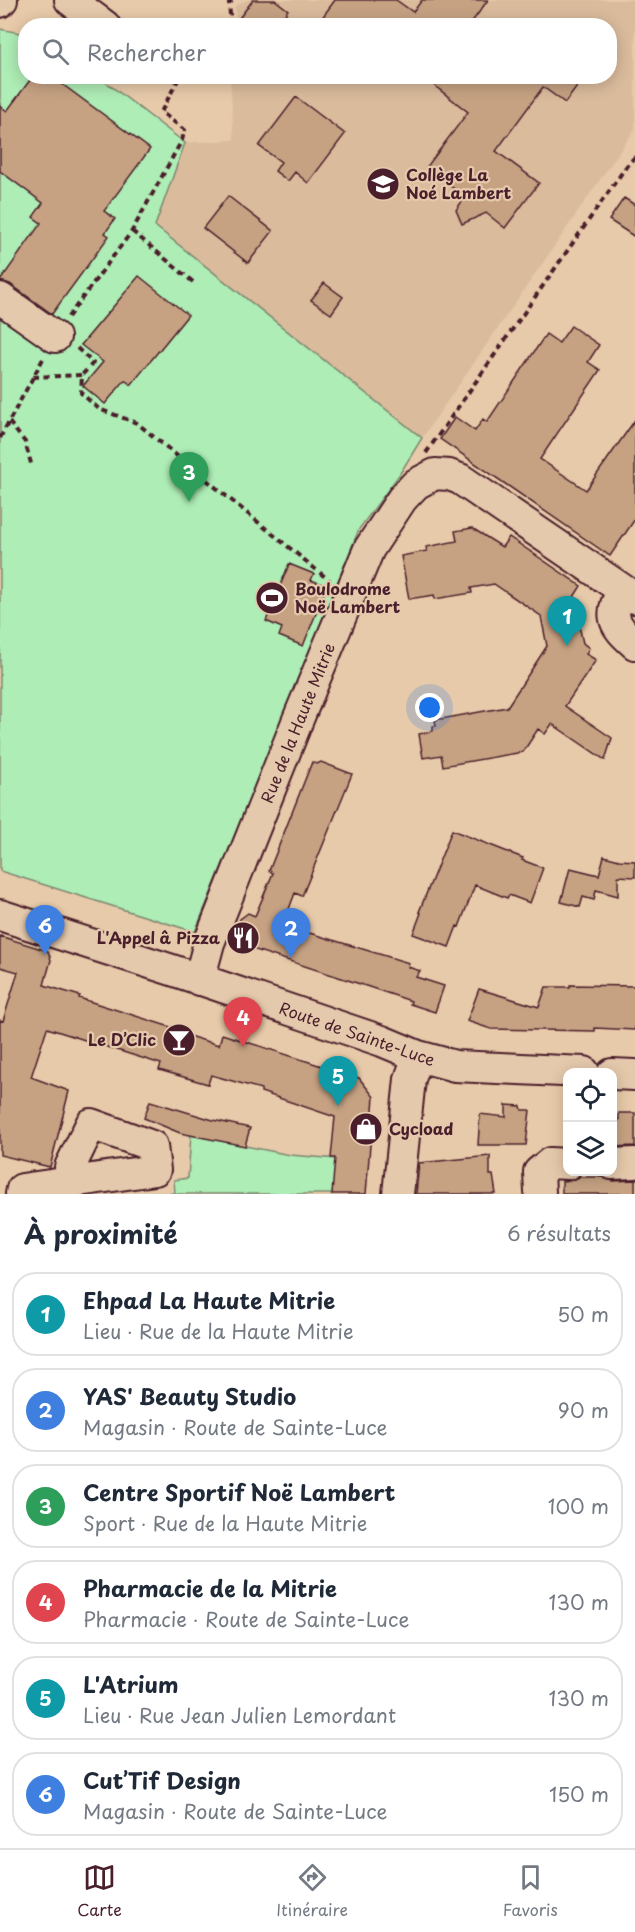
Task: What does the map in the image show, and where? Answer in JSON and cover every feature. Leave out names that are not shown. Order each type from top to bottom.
[{"type":"street","points":[[70,0],[94,18]]},
{"type":"street","points":[[0,298],[66,339]]},
{"type":"street","name":"Rue de la Haute Mitrie","points":[[199,980],[213,932],[294,728],[369,549],[402,499],[416,484],[423,479],[442,474],[465,482],[629,595]]},
{"type":"street","points":[[629,595],[615,603],[614,613],[620,629],[635,644]]},
{"type":"street","name":"Route de Sainte-Luce","points":[[0,915],[382,1041],[418,1056],[455,1066],[563,1071]]},
{"type":"street","points":[[398,1194],[410,1079],[418,1056]]},
{"type":"street","points":[[617,1074],[635,1075]]},
{"type":"street","points":[[540,1192],[539,1172],[550,1163],[563,1164]]},
{"type":"street","points":[[617,1164],[635,1163]]},
{"type":"street","points":[[22,1192],[73,1182]]},
{"type":"path","points":[[230,18],[229,3],[236,0]]},
{"type":"path","points":[[92,284],[132,231],[182,140],[185,130],[160,112],[176,84]]},
{"type":"path","points":[[423,458],[451,415],[635,157]]},
{"type":"path","points":[[132,231],[193,282]]},
{"type":"path","points":[[66,339],[93,363],[82,375],[81,393],[99,409],[137,423],[336,585],[352,591]]},
{"type":"path","points":[[33,377],[82,375]]},
{"type":"path","points":[[9,422],[25,442],[32,467]]},
{"type":"shaded area","name":"Collège La Noé Lambert","points":[[247,0],[635,0],[635,129],[422,438],[154,226],[185,143],[234,140],[230,84],[617,84],[617,18],[236,18],[235,6]]},
{"type":"green space","points":[[0,29],[18,33],[18,84],[108,84],[185,143],[155,226],[422,438],[399,475],[359,529],[195,932],[0,871]]},
{"type":"green space","points":[[191,1135],[290,1155],[338,1159],[332,1194],[166,1194],[175,1193],[174,1180],[188,1178]]},
{"type":"building","points":[[253,0],[275,0],[288,10],[282,18],[240,17]]},
{"type":"building","points":[[335,0],[396,0],[413,12],[422,0],[488,0],[475,18],[322,18]]},
{"type":"building","points":[[27,84],[62,84],[150,149],[104,211],[115,219],[105,233],[109,236],[52,314],[10,284],[0,281],[41,223],[33,217],[43,203],[0,171],[0,106],[7,111]]},
{"type":"building","points":[[432,84],[579,84],[565,103],[543,87],[496,151],[539,183],[505,228],[486,213],[462,224],[456,210],[465,197],[426,168],[468,112]]},
{"type":"building","points":[[296,97],[345,134],[308,183],[295,172],[288,181],[275,171],[281,162],[259,146]]},
{"type":"building","points":[[228,196],[273,231],[248,263],[203,228]]},
{"type":"building","points":[[624,198],[635,205],[635,237],[609,220]]},
{"type":"building","points":[[139,276],[188,315],[131,385],[125,380],[105,404],[83,386],[103,362],[81,345]]},
{"type":"building","points":[[324,283],[343,297],[331,314],[311,300]]},
{"type":"building","points":[[571,326],[599,345],[588,362],[600,370],[540,459],[586,490],[635,420],[635,519],[610,556],[440,439],[455,417],[475,431],[483,419],[487,422],[546,334],[559,343]]},
{"type":"building","points":[[472,528],[502,547],[509,537],[581,586],[574,597],[580,600],[575,608],[583,643],[589,648],[586,654],[596,660],[565,706],[612,738],[605,760],[552,724],[545,734],[538,729],[523,752],[443,766],[441,755],[423,758],[419,734],[433,731],[433,726],[436,726],[435,720],[507,707],[547,646],[541,616],[494,584],[471,588],[472,593],[435,599],[434,595],[409,599],[401,556],[427,551],[426,547],[457,541],[455,531]]},
{"type":"building","points":[[289,564],[314,574],[311,580],[327,586],[303,646],[279,636],[282,628],[266,621]]},
{"type":"building","points":[[312,762],[317,764],[321,762],[352,774],[302,896],[295,893],[283,925],[409,963],[408,967],[420,971],[416,977],[444,986],[435,1012],[410,1004],[411,1001],[243,946],[243,942],[234,939],[240,919],[248,913],[255,916],[273,873],[269,871]]},
{"type":"building","points":[[452,830],[543,868],[530,903],[509,895],[507,898],[475,885],[449,947],[413,934],[421,913],[419,912]]},
{"type":"building","points":[[604,856],[635,861],[635,877],[618,876],[618,896],[596,890],[594,900],[583,897],[580,907],[561,902],[570,868],[599,875]]},
{"type":"building","points":[[0,936],[48,951],[51,960],[44,985],[219,1045],[222,1034],[359,1078],[374,1097],[366,1194],[332,1194],[335,1158],[331,1158],[335,1117],[261,1092],[261,1089],[211,1075],[208,1084],[159,1070],[161,1064],[47,1028],[31,1077],[69,1091],[50,1167],[0,1155],[0,1020],[3,1021],[18,972],[0,967]]},
{"type":"building","points":[[570,985],[635,986],[635,1030],[491,1029],[467,1021],[479,989],[539,1007],[546,987],[570,987]]},
{"type":"building","points":[[150,1101],[213,1120],[250,1128],[245,1146],[180,1133],[144,1118]]},
{"type":"building","points":[[506,1105],[521,1106],[522,1110],[530,1110],[526,1145],[478,1145],[480,1114],[506,1117]]},
{"type":"building","points":[[619,1113],[635,1113],[635,1146],[617,1147],[617,1120],[619,1120]]},
{"type":"building","points":[[490,1156],[490,1175],[493,1175],[496,1194],[416,1194],[419,1163]]},
{"type":"building","points":[[579,1177],[602,1177],[613,1181],[635,1180],[635,1194],[562,1194],[562,1181],[575,1180]]},
{"type":"place","name":"Collège La Noé Lambert","points":[[383,184]]},
{"type":"place","name":"Centre Sportif Noë Lambert","points":[[189,502]]},
{"type":"place","name":"Boulodrome Noë Lambert","points":[[272,598]]},
{"type":"place","name":"Ehpad La Haute Mitrie","points":[[567,646]]},
{"type":"place","name":"L'Appel â Pizza","points":[[243,938]]},
{"type":"place","name":"Cut’Tif Design","points":[[45,955]]},
{"type":"place","name":"YAS' Beauty Studio","points":[[291,958]]},
{"type":"place","name":"Le D’Clic","points":[[179,1040]]},
{"type":"place","name":"Pharmacie de la Mitrie","points":[[243,1047]]},
{"type":"place","name":"L'Atrium","points":[[338,1106]]},
{"type":"place","name":"Cycload","points":[[366,1129]]}]
